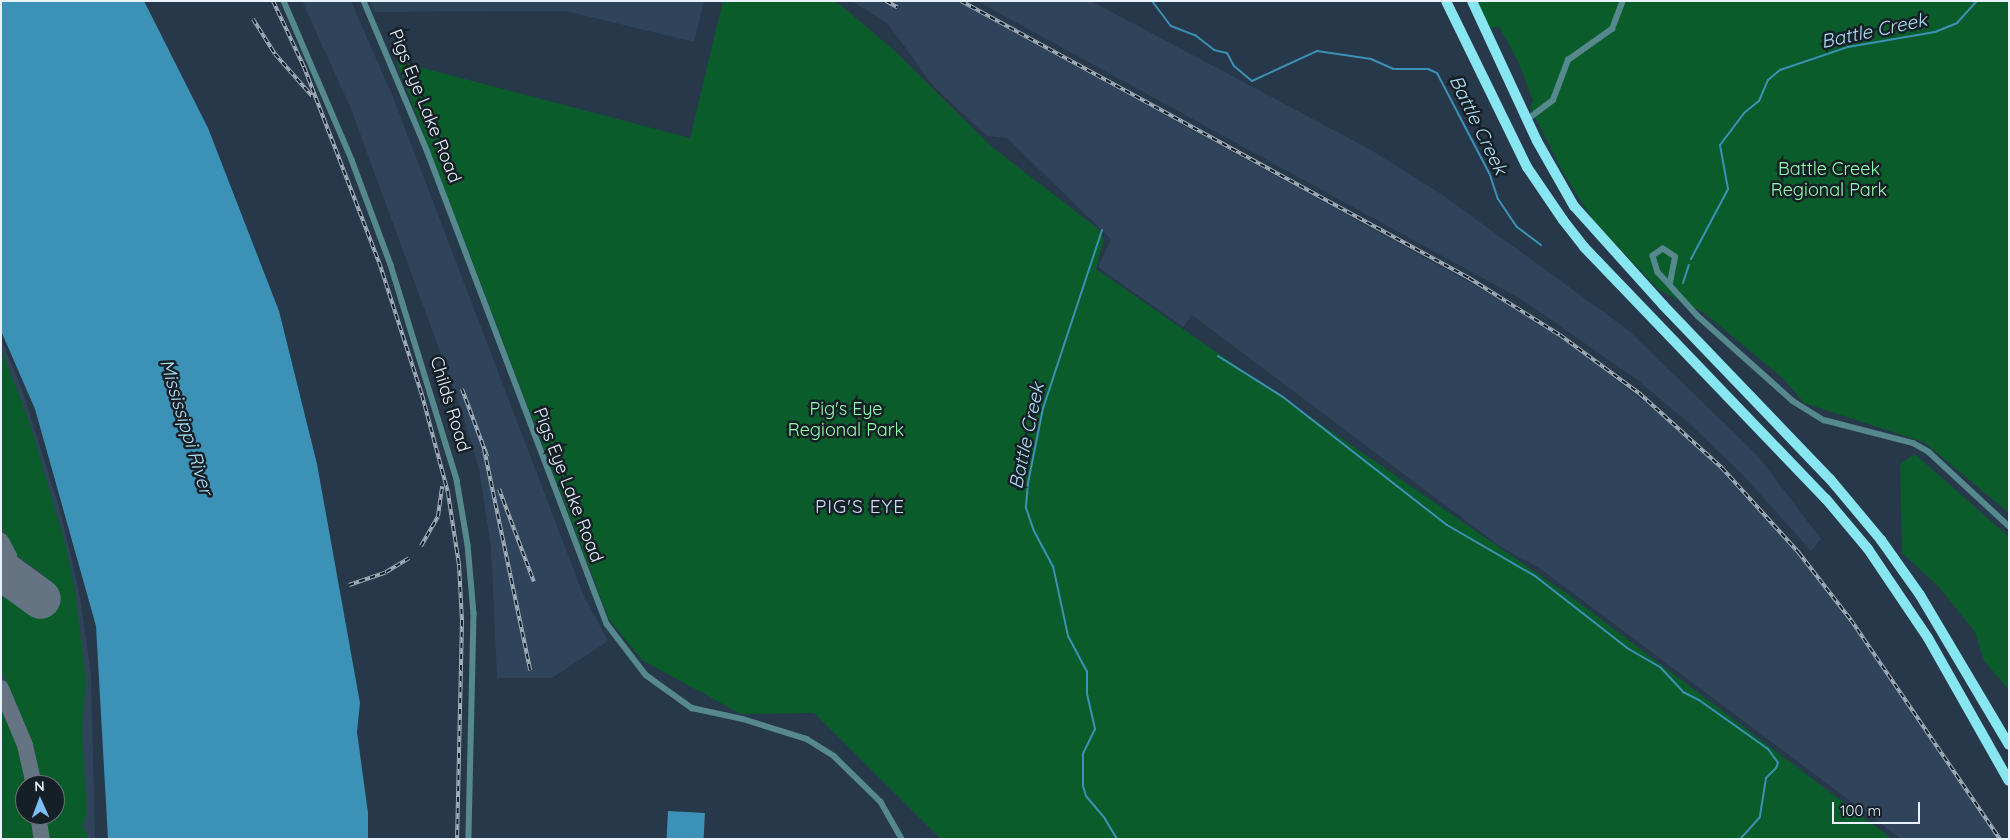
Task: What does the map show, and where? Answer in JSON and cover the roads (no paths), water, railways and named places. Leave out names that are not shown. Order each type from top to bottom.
[{"type":"highway","points":[[1446,1],[1526,167],[1584,247],[1826,499],[1868,549],[1928,638],[2009,781]]},
{"type":"highway","points":[[1472,1],[1562,187],[1606,243],[1830,479],[1882,540],[1920,595],[2009,746]]},
{"type":"street","name":"Childs Road","points":[[284,1],[348,152],[388,257],[457,480],[468,545],[474,614],[469,839]]},
{"type":"street","name":"Pigs Eye Lake Road","points":[[364,1],[427,150],[607,624],[646,675],[692,708],[743,719],[807,739],[834,756],[881,802],[902,839]]},
{"type":"street","points":[[1528,120],[1553,100],[1568,60],[1612,30],[1623,1]]},
{"type":"street","points":[[1670,283],[1675,257],[1670,250],[1663,249],[1654,254],[1652,260],[1670,283],[1698,316],[1793,401],[1824,420],[1913,443],[1929,452],[2009,526]]},
{"type":"water","name":"Mississippi River","points":[[1,1],[144,1],[208,128],[279,311],[317,464],[360,703],[357,732],[368,813],[368,839],[108,839],[96,626],[35,409],[1,331]]},
{"type":"water","points":[[668,811],[705,813],[704,839],[667,839]]},
{"type":"waterway","name":"Battle Creek","points":[[1152,1],[1171,26],[1195,35],[1214,50],[1227,53],[1234,66],[1252,81],[1317,51],[1371,59],[1393,69],[1428,69],[1437,73],[1490,175],[1498,199],[1517,227],[1541,245]]},
{"type":"waterway","name":"Battle Creek","points":[[1691,259],[1728,189],[1720,145],[1744,113],[1759,101],[1768,80],[1780,70],[1848,47],[1935,32],[1957,23],[1977,1]]},
{"type":"waterway","name":"Battle Creek","points":[[1102,230],[1043,408],[1028,483],[1026,508],[1034,531],[1053,566],[1068,636],[1087,671],[1087,694],[1095,729],[1083,754],[1083,786],[1086,796],[1105,819],[1117,839]]},
{"type":"waterway","name":"Battle Creek","points":[[1683,283],[1689,265]]},
{"type":"waterway","points":[[1218,356],[1283,397],[1447,525],[1535,576],[1627,648],[1661,668],[1683,692],[1699,700],[1768,749],[1778,763],[1776,768],[1766,778],[1760,817],[1740,839]]},
{"type":"railway","points":[[273,1],[304,67],[379,262],[422,395],[448,493],[459,565],[462,621],[457,839]]},
{"type":"railway","points":[[886,1],[897,7]]},
{"type":"railway","points":[[961,1],[1469,278],[1560,335],[1639,393],[1722,468],[1799,553],[1851,620],[2000,839]]},
{"type":"railway","points":[[253,19],[275,54],[312,96]]},
{"type":"railway","points":[[462,389],[487,456]]},
{"type":"railway","points":[[484,449],[530,670]]},
{"type":"railway","points":[[421,546],[438,516],[442,486]]},
{"type":"railway","points":[[499,489],[534,582]]},
{"type":"railway","points":[[349,585],[386,572],[409,558]]},
{"type":"district","name":"PIG'S EYE","points":[[860,507]]},
{"type":"park label","name":"Battle Creek Regional Park","points":[[1829,180]]},
{"type":"park label","name":"Pig's Eye Regional Park","points":[[846,420]]}]
